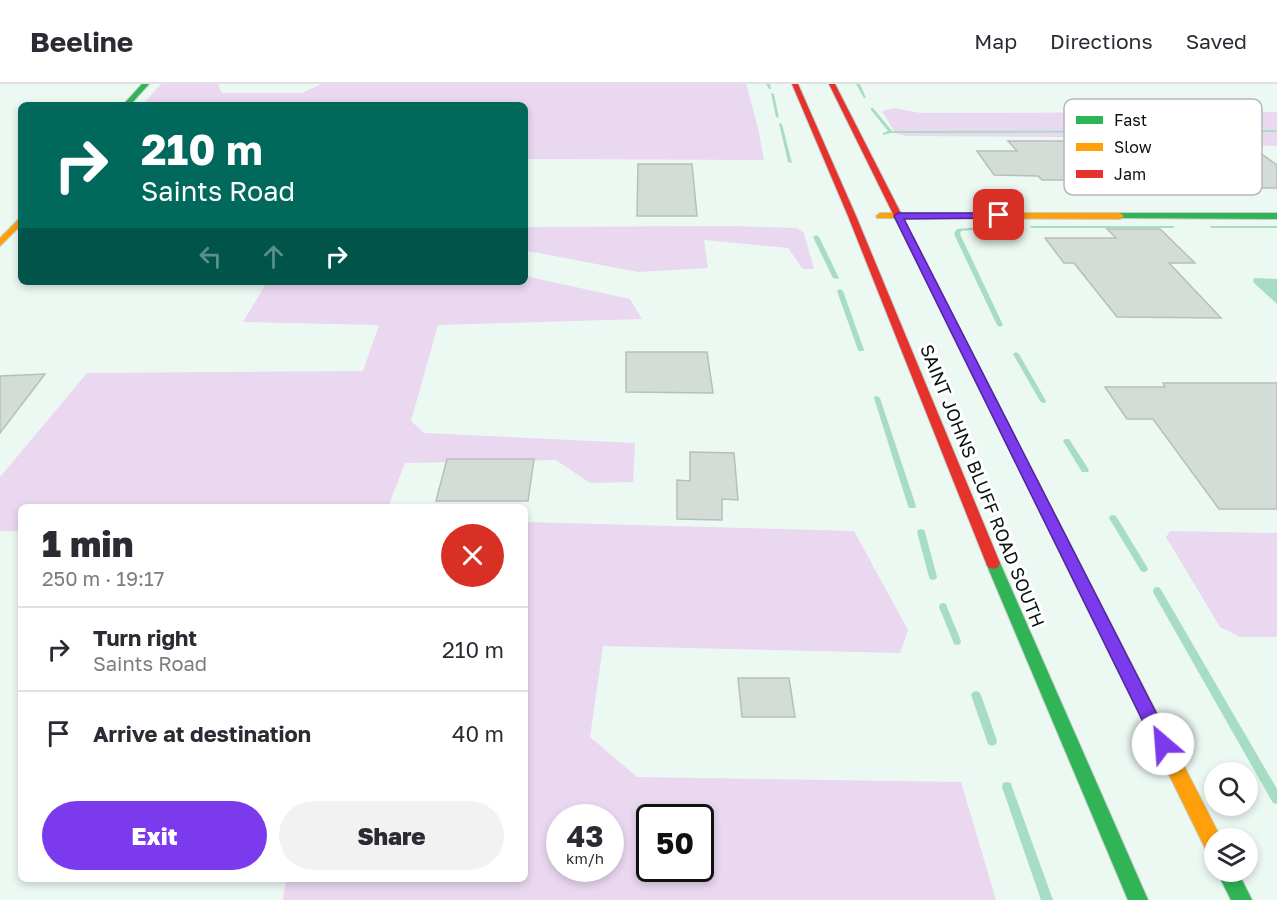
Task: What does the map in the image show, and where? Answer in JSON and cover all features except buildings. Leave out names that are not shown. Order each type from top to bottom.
[{"type":"main road","points":[[129,102],[146,84]]},
{"type":"main road","name":"SAINT JOHNS BLUFF ROAD SOUTH","points":[[795,84],[852,216],[984,542],[1138,900]]},
{"type":"main road","name":"SAINT JOHNS BLUFF ROAD SOUTH","points":[[832,84],[1205,828]]},
{"type":"main road","points":[[852,216],[1277,216]]},
{"type":"main road","points":[[0,243],[18,223]]},
{"type":"main road","points":[[1232,882],[1242,900]]},
{"type":"shaded area","points":[[161,84],[218,84],[222,93],[302,93],[321,84],[746,84],[764,160],[528,159],[528,102],[145,102]]},
{"type":"shaded area","points":[[894,108],[921,113],[1064,113],[1064,137],[906,136],[895,133],[882,111]]},
{"type":"shaded area","points":[[1262,112],[1277,112],[1277,146],[1262,146]]},
{"type":"shaded area","points":[[528,227],[797,228],[804,233],[814,269],[803,269],[788,248],[704,240],[708,268],[638,272],[528,251]]},
{"type":"shaded area","points":[[528,277],[630,299],[642,319],[438,325],[411,421],[424,433],[635,443],[633,482],[590,483],[556,460],[405,463],[389,504],[18,504],[18,531],[0,531],[0,477],[87,373],[363,371],[379,325],[243,322],[265,285],[528,285]]},
{"type":"shaded area","points":[[1254,278],[1277,279],[1277,304],[1253,282]]},
{"type":"shaded area","points":[[528,522],[854,531],[908,630],[900,653],[603,646],[590,737],[637,777],[961,782],[996,900],[283,900],[286,882],[528,882]]},
{"type":"shaded area","points":[[1170,531],[1277,533],[1277,637],[1240,637],[1220,627],[1166,537]]},
{"type":"waterway","points":[[768,84],[770,88]]},
{"type":"waterway","points":[[858,84],[865,97]]},
{"type":"waterway","points":[[772,94],[778,117]]},
{"type":"waterway","points":[[872,109],[891,132]]},
{"type":"waterway","points":[[780,124],[790,162]]},
{"type":"waterway","points":[[1262,131],[1277,131]]},
{"type":"waterway","points":[[884,134],[891,132]]},
{"type":"waterway","points":[[891,132],[1064,132]]},
{"type":"waterway","points":[[1032,227],[1173,227]]},
{"type":"waterway","points":[[1212,227],[1277,227]]},
{"type":"waterway","points":[[982,228],[959,230],[957,234],[1000,325]]},
{"type":"waterway","points":[[816,237],[836,278]]},
{"type":"waterway","points":[[840,291],[861,350]]},
{"type":"waterway","points":[[1016,354],[1043,401]]},
{"type":"waterway","points":[[877,398],[912,506]]},
{"type":"waterway","points":[[1067,441],[1085,470]]},
{"type":"waterway","points":[[1113,518],[1144,569]]},
{"type":"waterway","points":[[921,532],[933,577]]},
{"type":"waterway","points":[[1157,591],[1277,799]]},
{"type":"waterway","points":[[943,607],[957,641]]},
{"type":"waterway","points":[[976,695],[992,741]]},
{"type":"waterway","points":[[1007,787],[1047,900]]},
{"type":"traffic: fast","points":[[129,102],[146,84]]},
{"type":"traffic: fast","points":[[1120,216],[1277,216]]},
{"type":"traffic: fast","points":[[993,563],[1138,900]]},
{"type":"traffic: fast","points":[[1232,882],[1242,900]]},
{"type":"traffic: slow","points":[[880,216],[1120,216]]},
{"type":"traffic: slow","points":[[0,243],[18,223]]},
{"type":"traffic: slow","points":[[1006,431],[1205,828]]},
{"type":"traffic: jam","points":[[795,84],[852,216],[993,563]]},
{"type":"traffic: jam","points":[[832,84],[1006,431]]},
{"type":"route","points":[[999,215],[898,216],[1163,744]]}]
